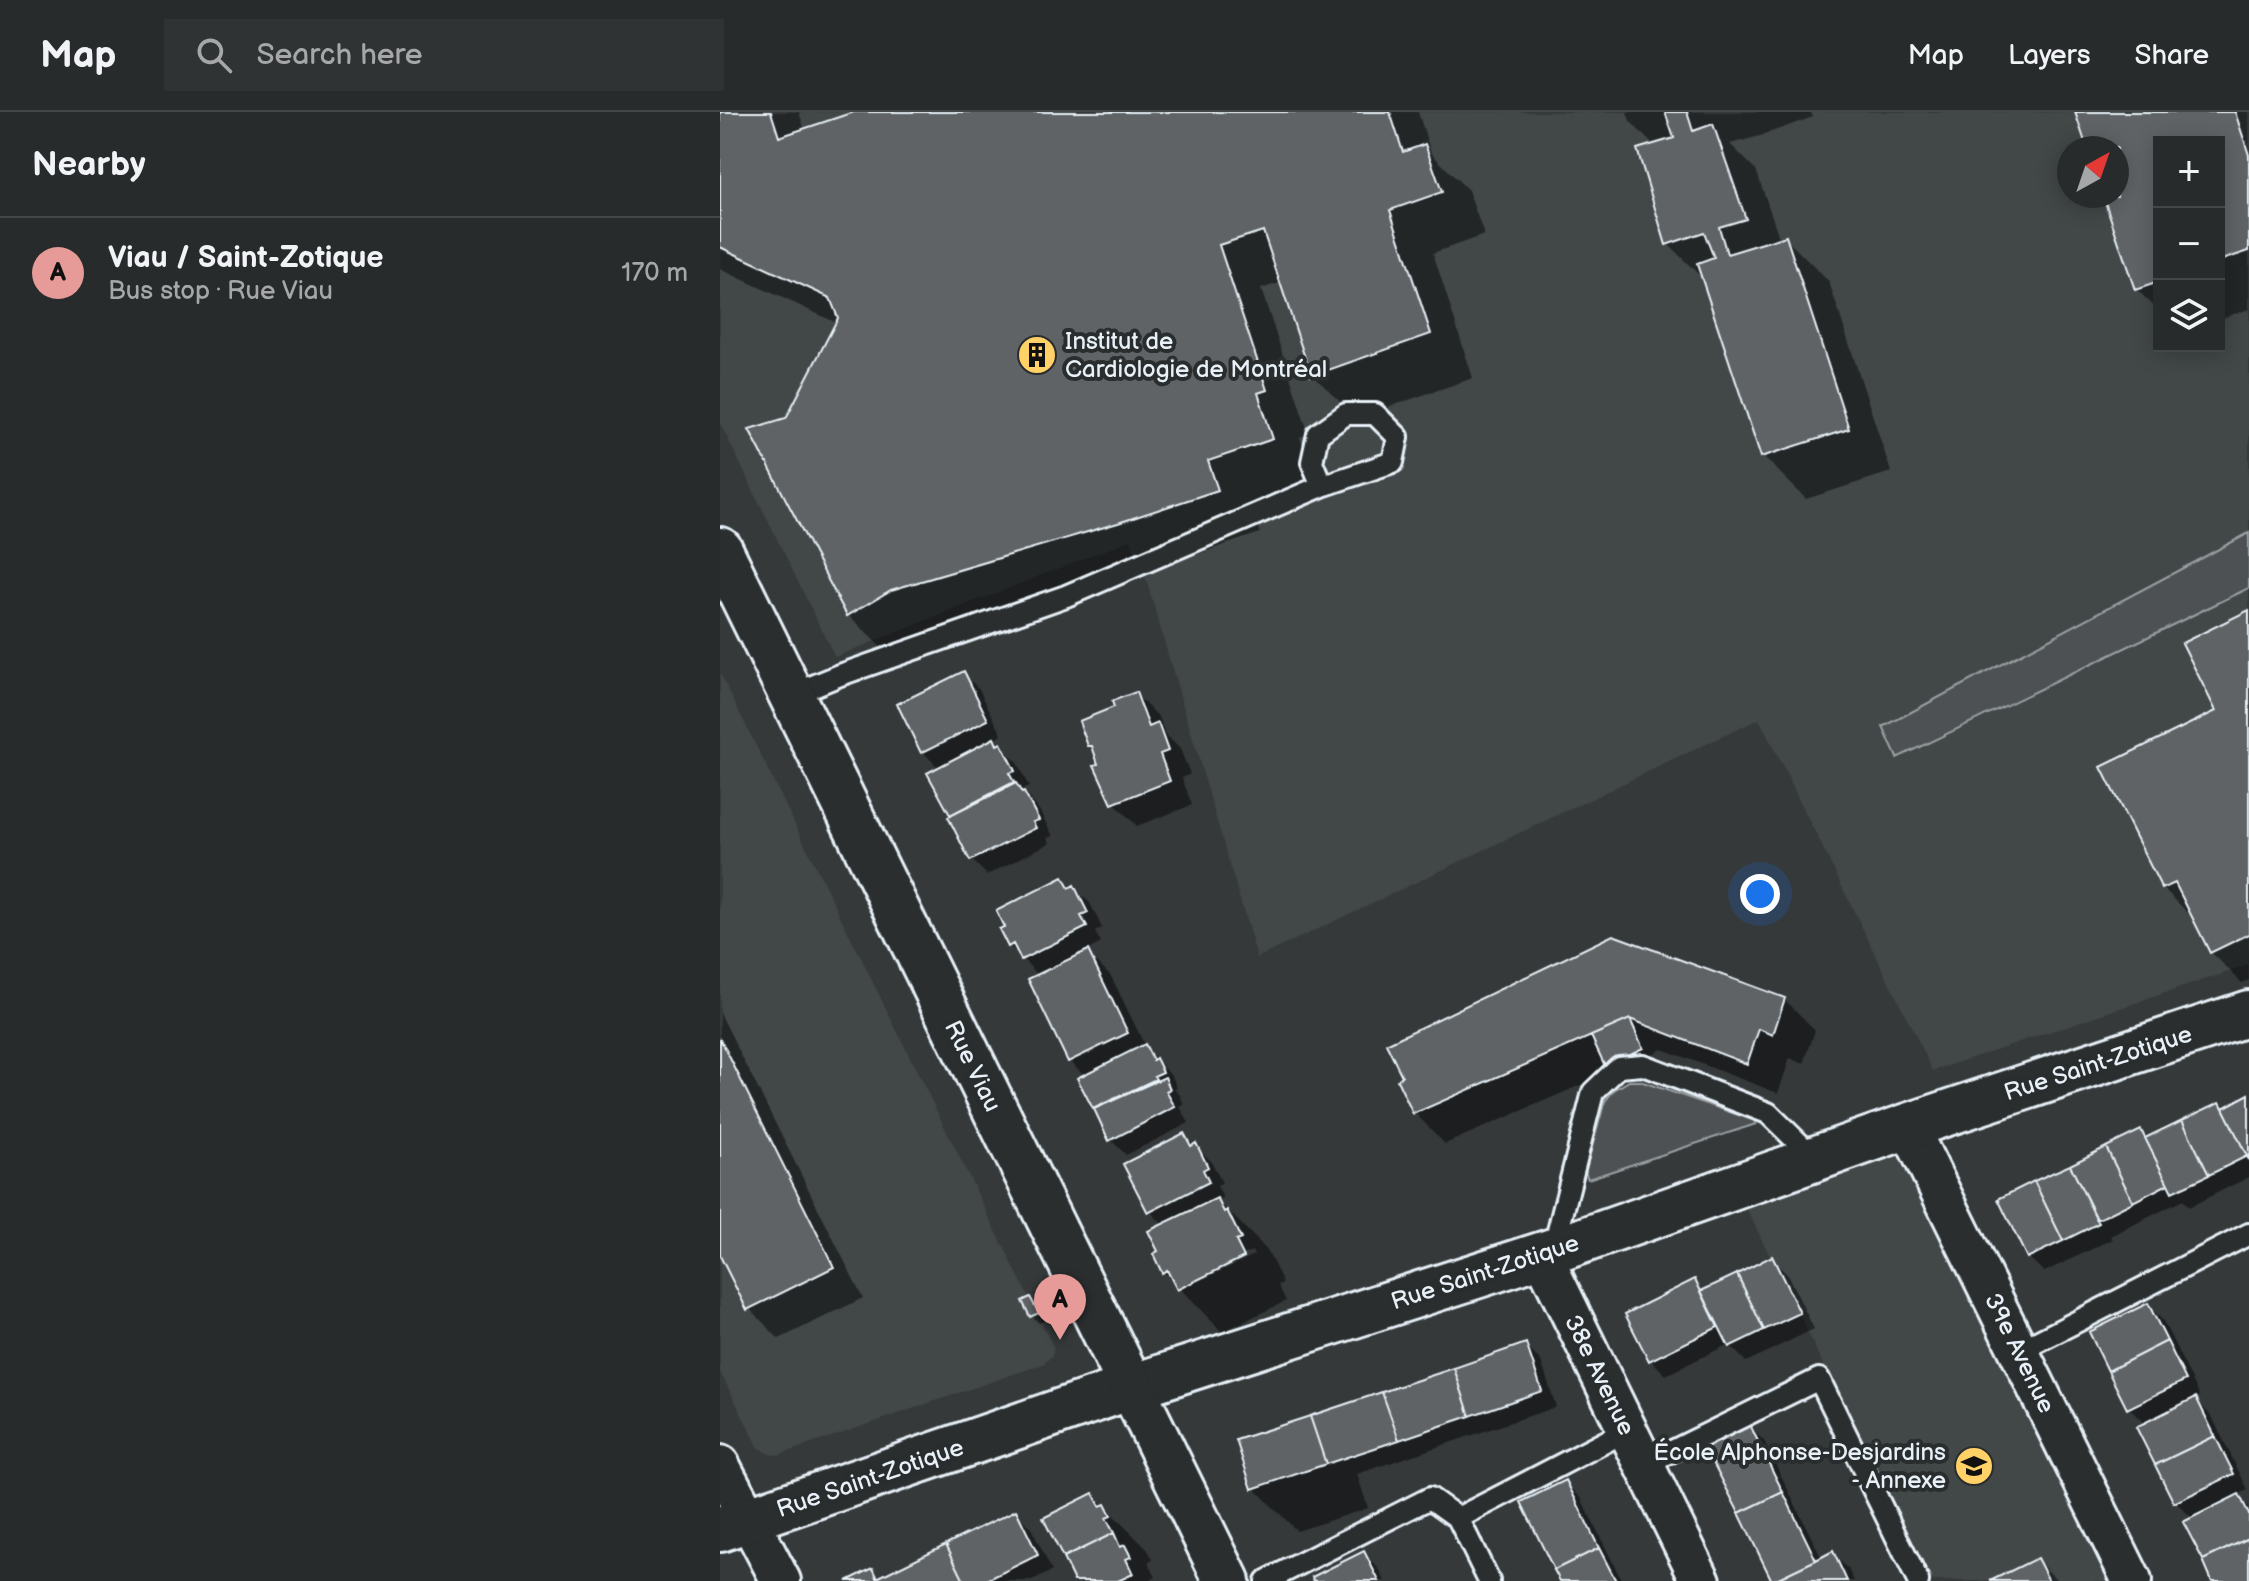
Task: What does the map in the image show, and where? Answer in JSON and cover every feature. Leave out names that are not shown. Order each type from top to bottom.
[{"type":"street","name":"Rue Viau","points":[[720,550],[1227,1581]]},
{"type":"street","name":"Rue Saint-Zotique","points":[[734,1524],[1131,1387],[1548,1253],[1908,1126],[2249,1013]]},
{"type":"street","name":"39e Avenue","points":[[1908,1126],[2132,1581]]},
{"type":"street","name":"38e Avenue","points":[[1548,1253],[1644,1465],[1701,1581]]},
{"type":"street","points":[[720,1465],[734,1524],[781,1581]]},
{"type":"lane","points":[[791,695],[1066,596],[1322,486],[1393,462],[1398,437],[1375,414],[1346,414],[1318,434],[1312,462],[1322,486]]},
{"type":"lane","points":[[1548,1253],[1593,1092],[1619,1067],[1643,1065],[1768,1113],[1815,1159]]},
{"type":"lane","points":[[2019,1351],[2249,1234]]},
{"type":"lane","points":[[1644,1465],[1819,1379],[1918,1581]]},
{"type":"lane","points":[[1458,1518],[1628,1430]]},
{"type":"lane","points":[[1266,1581],[1430,1498],[1458,1518],[1489,1581]]},
{"type":"shaded area","points":[[720,112],[2249,112],[2249,965],[1933,1071],[1759,719],[1257,958],[1147,583],[1131,540],[835,657],[720,423]]},
{"type":"shaded area","points":[[2249,533],[2249,588],[1897,758],[1883,727]]},
{"type":"shaded area","points":[[720,673],[1054,1348],[1052,1356],[1043,1364],[779,1455],[759,1448],[720,1372]]},
{"type":"shaded area","points":[[1629,1081],[1640,1081],[1753,1120],[1756,1124],[1588,1179],[1585,1172],[1605,1101],[1614,1090]]},
{"type":"shaded area","name":"École Alphonse-Desjardins - Annexe","points":[[1908,1126],[2132,1581],[1929,1581],[1736,1187]]},
{"type":"building","name":"Institut de Cardiologie de Montréal","points":[[720,112],[771,112],[779,137],[854,112],[1390,112],[1403,152],[1425,144],[1442,192],[1390,210],[1431,334],[1311,376],[1263,231],[1219,245],[1267,390],[1258,393],[1273,439],[1208,461],[1218,490],[891,590],[847,616],[749,429],[786,418],[838,318],[830,298],[720,247]]},
{"type":"building","points":[[1665,112],[1687,112],[1693,131],[1713,124],[1746,219],[1719,227],[1727,254],[1786,236],[1849,429],[1761,457],[1697,264],[1714,258],[1704,232],[1666,245],[1637,149],[1674,138]]},
{"type":"building","points":[[2075,112],[2235,112],[2249,155],[2249,251],[2225,259],[2225,136],[2153,136],[2153,284],[2135,290],[2107,208],[2129,208],[2129,136],[2083,136]]},
{"type":"building","points":[[2249,610],[2249,934],[2210,953],[2175,883],[2162,889],[2101,767],[2216,711],[2182,643]]},
{"type":"building","points":[[964,671],[988,720],[921,753],[897,704]]},
{"type":"building","points":[[1136,692],[1149,727],[1158,723],[1168,751],[1160,754],[1170,781],[1112,804],[1094,765],[1098,764],[1092,746],[1088,746],[1079,721],[1114,707],[1112,701]]},
{"type":"building","points":[[994,738],[997,745],[1001,743],[1015,771],[1009,773],[1014,782],[950,815],[927,773]]},
{"type":"building","points":[[1016,783],[1039,820],[1033,822],[1036,828],[970,861],[948,817]]},
{"type":"building","points":[[1063,877],[1069,888],[1074,885],[1088,913],[1081,916],[1087,927],[1021,960],[1013,944],[1008,947],[999,929],[1004,927],[996,911]]},
{"type":"building","points":[[1613,935],[1785,998],[1773,1035],[1759,1029],[1747,1064],[1630,1019],[1413,1114],[1397,1080],[1402,1076],[1386,1044]]},
{"type":"building","points":[[1088,950],[1128,1033],[1068,1062],[1028,979]]},
{"type":"building","points":[[1630,1019],[1643,1048],[1605,1066],[1591,1036]]},
{"type":"building","points":[[720,1038],[834,1267],[747,1310],[720,1256]]},
{"type":"building","points":[[1145,1044],[1163,1072],[1154,1076],[1156,1079],[1093,1109],[1077,1078]]},
{"type":"building","points":[[1165,1077],[1170,1089],[1166,1091],[1175,1107],[1109,1141],[1094,1109]]},
{"type":"building","points":[[2249,1094],[2249,1160],[2223,1108]]},
{"type":"building","points":[[2220,1102],[2247,1156],[2209,1175],[2182,1120]]},
{"type":"building","points":[[2182,1120],[2209,1175],[2172,1192],[2145,1138]]},
{"type":"building","points":[[2141,1130],[2168,1184],[2133,1202],[2106,1147]]},
{"type":"building","points":[[1184,1133],[1191,1146],[1196,1143],[1208,1167],[1203,1170],[1209,1182],[1148,1213],[1123,1164]]},
{"type":"building","points":[[2106,1147],[2133,1202],[2097,1220],[2070,1165]]},
{"type":"building","points":[[2070,1165],[2099,1223],[2063,1241],[2034,1181]]},
{"type":"building","points":[[2034,1181],[2063,1241],[2027,1258],[1998,1199]]},
{"type":"building","points":[[1217,1198],[1224,1212],[1227,1210],[1241,1239],[1236,1241],[1244,1257],[1177,1290],[1167,1270],[1162,1273],[1153,1254],[1158,1251],[1148,1231]]},
{"type":"building","points":[[1772,1256],[1800,1313],[1764,1330],[1737,1274]]},
{"type":"building","points":[[1737,1274],[1764,1330],[1729,1347],[1701,1291]]},
{"type":"building","points":[[1695,1279],[1718,1327],[1649,1361],[1625,1314]]},
{"type":"building","points":[[1030,1297],[1039,1313],[1030,1317],[1022,1301]]},
{"type":"building","points":[[2148,1303],[2167,1341],[2108,1371],[2089,1332]]},
{"type":"building","points":[[2167,1341],[2186,1380],[2127,1409],[2108,1371]]},
{"type":"building","points":[[1526,1343],[1542,1391],[1470,1416],[1454,1368]]},
{"type":"building","points":[[1454,1368],[1470,1416],[1399,1440],[1382,1392]]},
{"type":"building","points":[[1382,1392],[1399,1440],[1326,1464],[1310,1416]]},
{"type":"building","points":[[2196,1397],[2215,1436],[2155,1465],[2136,1427]]},
{"type":"building","points":[[1310,1416],[1326,1464],[1252,1489],[1236,1440]]},
{"type":"building","points":[[1749,1423],[1783,1492],[1739,1513],[1704,1445]]},
{"type":"building","points":[[2215,1436],[2234,1474],[2174,1503],[2155,1465]]},
{"type":"building","points":[[1566,1480],[1599,1548],[1554,1570],[1521,1502]]},
{"type":"building","points":[[1783,1492],[1816,1560],[1772,1581],[1739,1513]]},
{"type":"building","points":[[1093,1493],[1100,1506],[1105,1504],[1111,1516],[1106,1518],[1114,1533],[1063,1558],[1043,1518]]},
{"type":"building","points":[[2239,1494],[2249,1514],[2249,1538],[2203,1560],[2183,1522]]},
{"type":"building","points":[[1016,1510],[1038,1555],[985,1581],[964,1581],[946,1544]]},
{"type":"building","points":[[1114,1533],[1120,1547],[1125,1545],[1131,1557],[1126,1559],[1133,1574],[1118,1581],[1074,1581],[1063,1558]]},
{"type":"building","points":[[2249,1538],[2249,1581],[2212,1581],[2203,1560]]},
{"type":"building","points":[[946,1544],[964,1581],[879,1581],[877,1578]]},
{"type":"building","points":[[1599,1548],[1616,1581],[1560,1581],[1554,1570]]},
{"type":"building","points":[[1364,1551],[1379,1581],[1314,1581],[1312,1577]]},
{"type":"building","points":[[1833,1551],[1847,1581],[1772,1581],[1816,1560]]},
{"type":"building","points":[[2037,1558],[2049,1581],[1990,1581]]},
{"type":"building","points":[[873,1568],[879,1581],[847,1581]]},
{"type":"place","name":"Institut de Cardiologie de Montréal","points":[[1037,355]]},
{"type":"place","name":"Viau / Saint-Zotique","points":[[1060,1340]]},
{"type":"place","name":"École Alphonse-Desjardins - Annexe","points":[[1974,1466]]}]
